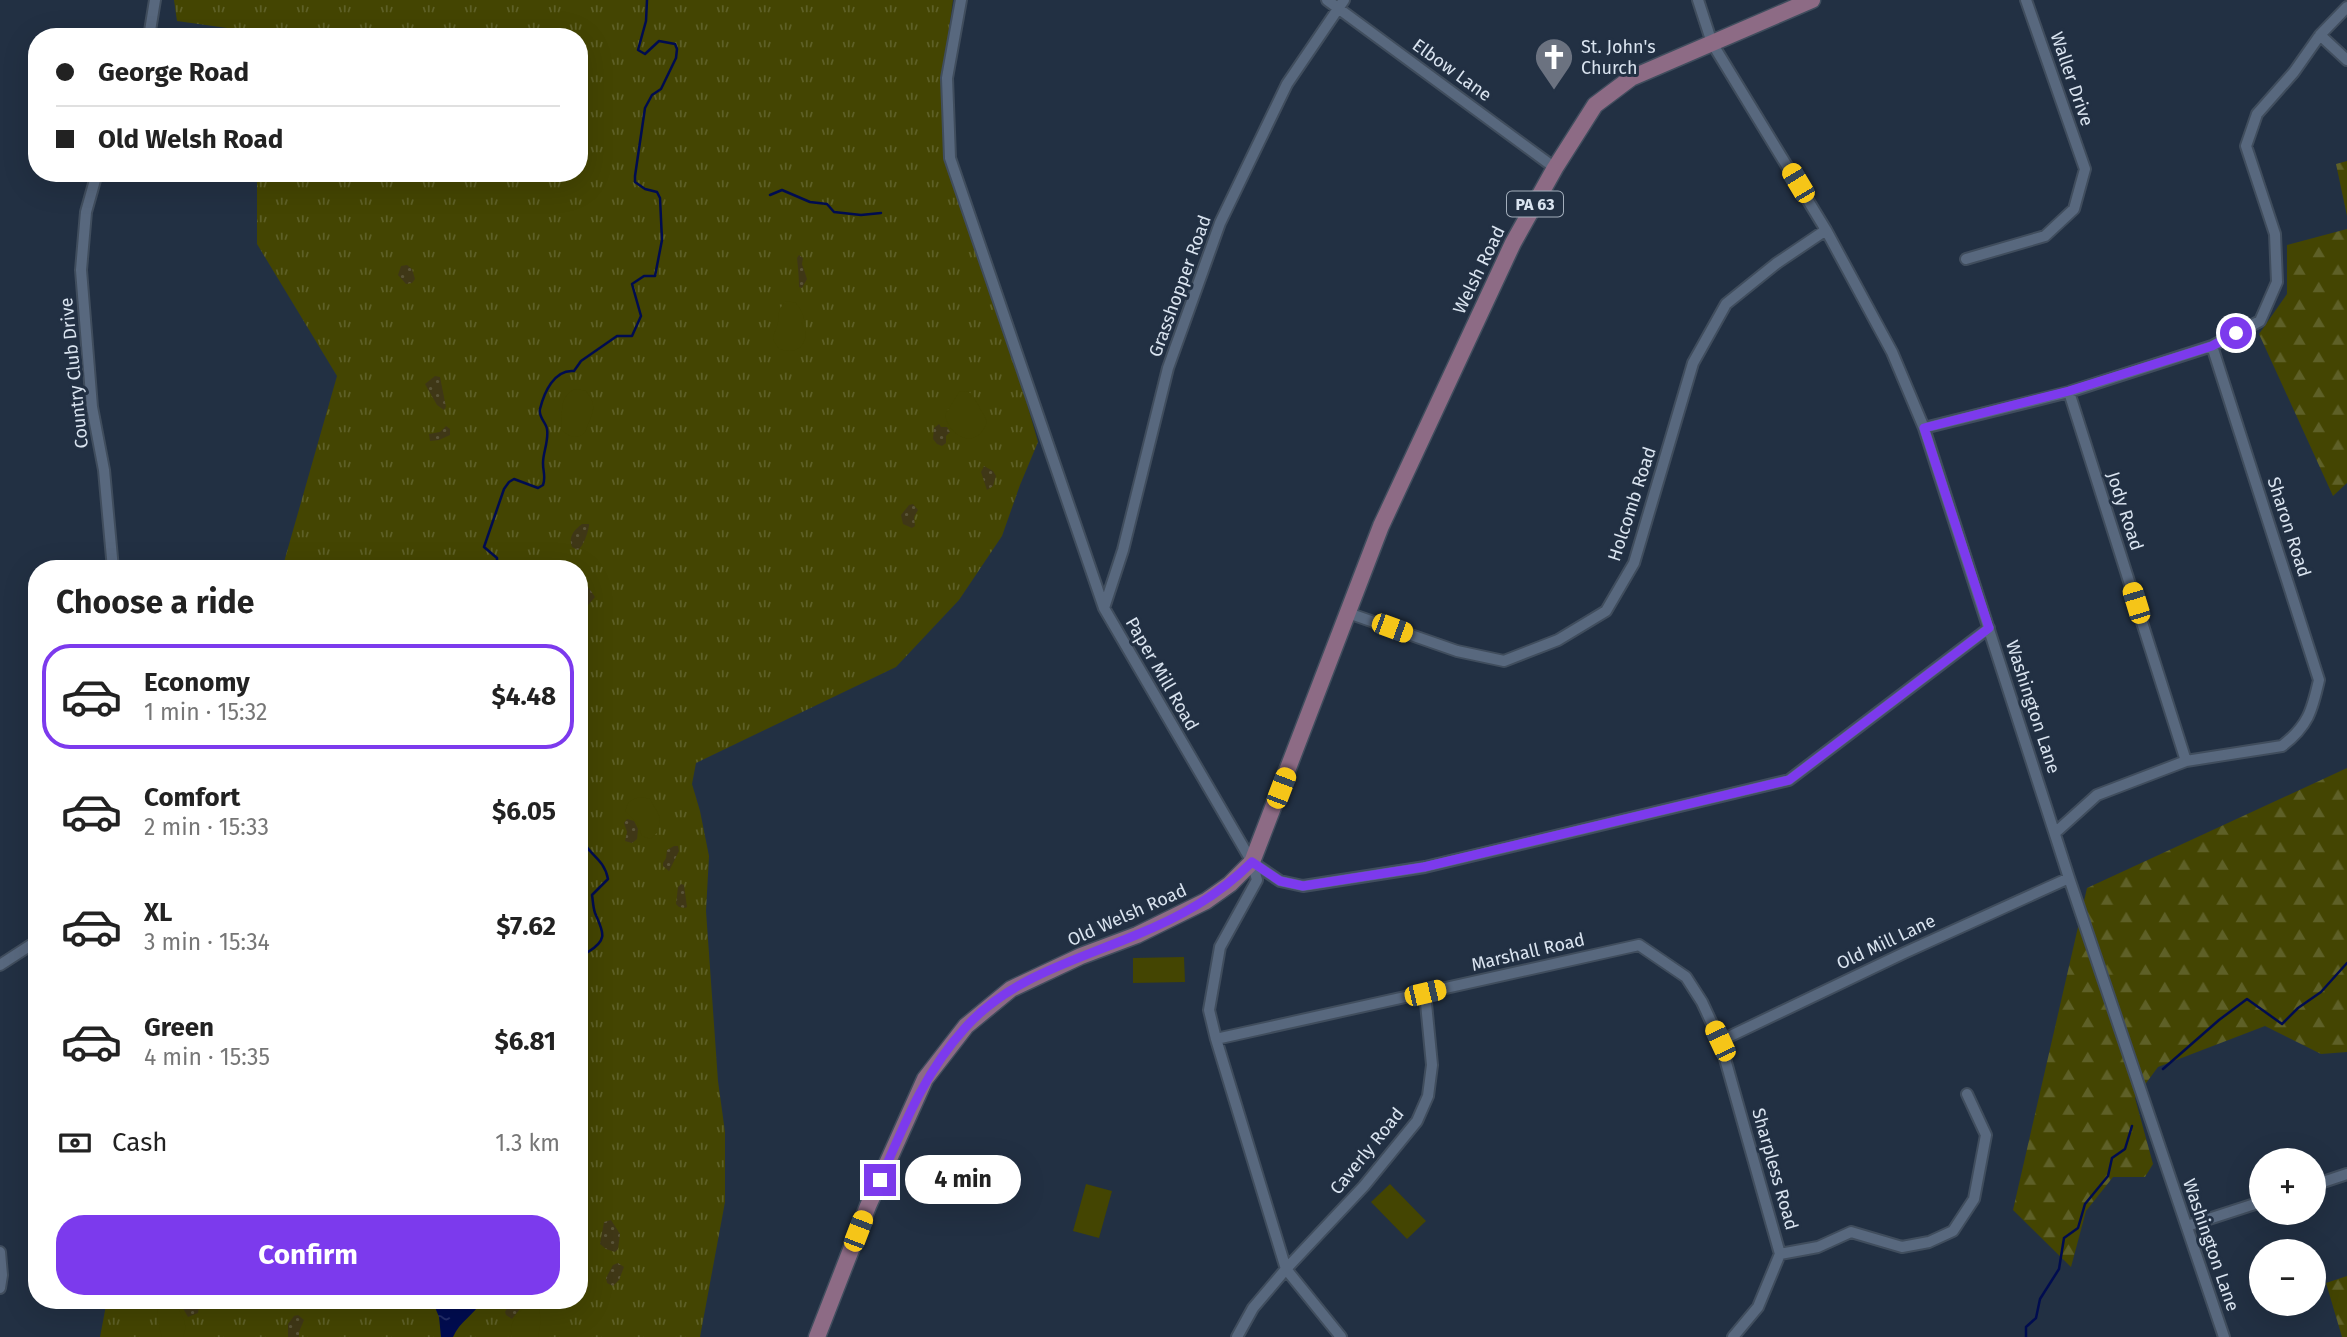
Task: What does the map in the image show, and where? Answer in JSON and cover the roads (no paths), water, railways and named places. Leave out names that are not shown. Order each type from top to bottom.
[{"type":"main road","name":"Welsh Road","points":[[1381,526],[1513,243],[1555,168],[1595,105],[1631,78],[1812,0]]},
{"type":"main road","name":"Old Welsh Road","points":[[817,1337],[868,1206],[925,1079],[966,1026],[1011,989],[1081,956],[1137,935],[1206,901],[1230,884],[1252,862],[1381,526]]},
{"type":"street","points":[[150,28],[155,0]]},
{"type":"street","name":"Paper Mill Road","points":[[961,0],[947,78],[950,158],[1104,607],[1252,862]]},
{"type":"street","name":"Elbow Lane","points":[[1327,0],[1341,4],[1555,168]]},
{"type":"street","name":"Washington Lane","points":[[1698,0],[1712,43],[1826,230],[1892,352],[1924,428],[2069,878],[2224,1337]]},
{"type":"street","name":"Waller Drive","points":[[1966,259],[2045,236],[2074,209],[2085,169],[2026,0]]},
{"type":"street","name":"Grasshopper Road","points":[[1104,607],[1124,550],[1165,390],[1168,368],[1220,223],[1287,84],[1341,4]]},
{"type":"street","points":[[1924,428],[2069,391],[2212,346],[2260,321],[2277,282],[2275,234],[2246,146],[2257,114],[2294,72],[2320,35],[2347,7]]},
{"type":"street","points":[[2320,35],[2347,60]]},
{"type":"street","name":"Country Club Drive","points":[[94,182],[86,212],[81,270],[92,407],[104,470],[112,560]]},
{"type":"street","name":"Holcomb Road","points":[[1348,613],[1457,651],[1504,661],[1558,640],[1606,611],[1634,563],[1693,363],[1726,303],[1777,262],[1826,230]]},
{"type":"street","name":"Sharon Road","points":[[2186,761],[2282,746],[2295,736],[2308,720],[2319,680],[2212,346]]},
{"type":"street","name":"Jody Road","points":[[2069,391],[2186,761]]},
{"type":"street","points":[[1252,862],[1280,881],[1303,886],[1424,867],[1789,780],[1989,628]]},
{"type":"street","points":[[2056,832],[2097,795],[2186,761]]},
{"type":"street","points":[[1252,862],[1257,880],[1220,947],[1209,1010],[1286,1269],[1341,1337]]},
{"type":"street","name":"Old Mill Lane","points":[[1720,1041],[2069,878]]},
{"type":"street","name":"Marshall Road","points":[[1216,1040],[1639,945],[1686,977],[1702,1002]]},
{"type":"street","points":[[0,965],[28,947]]},
{"type":"street","name":"Caverly Road","points":[[1286,1269],[1364,1186],[1417,1121],[1428,1096],[1432,1065],[1425,993]]},
{"type":"street","name":"Sharpless Road","points":[[1702,1002],[1720,1041],[1780,1254],[1758,1307],[1733,1337]]},
{"type":"street","points":[[1780,1254],[1818,1247],[1851,1232],[1902,1247],[1929,1242],[1953,1231],[1973,1199],[1986,1135],[1967,1094]]},
{"type":"street","points":[[2326,1181],[2347,1174]]},
{"type":"street","points":[[2187,1226],[2249,1206]]},
{"type":"street","points":[[0,1252],[0,1288]]},
{"type":"street","points":[[1237,1337],[1253,1308],[1286,1269]]},
{"type":"water","points":[[436,1309],[476,1309],[453,1337],[441,1337]]},
{"type":"waterway","points":[[497,560],[484,547],[504,489],[514,479],[538,488],[544,482],[543,459],[547,433],[540,412],[547,389],[561,374],[574,371],[581,361],[617,336],[632,336],[641,316],[632,284],[644,276],[655,276],[662,240],[660,198],[657,192],[645,189],[635,182],[635,176],[645,108],[652,95],[661,89],[676,58],[677,49],[675,44],[659,41],[645,54],[638,50],[646,21],[647,0]]},
{"type":"waterway","points":[[770,195],[782,190],[810,202],[827,204],[834,212],[861,215],[881,213]]},
{"type":"waterway","points":[[588,848],[603,866],[608,879],[592,895],[602,939],[588,952]]},
{"type":"waterway","points":[[2163,1069],[2247,999],[2282,1024],[2298,1008],[2321,992],[2347,963]]},
{"type":"waterway","points":[[2026,1337],[2026,1327],[2036,1318],[2040,1299],[2059,1269],[2064,1238],[2078,1228],[2085,1204],[2108,1176],[2112,1158],[2125,1149],[2132,1126]]},
{"type":"place","name":"St. John's Church","points":[[1554,91]]}]
